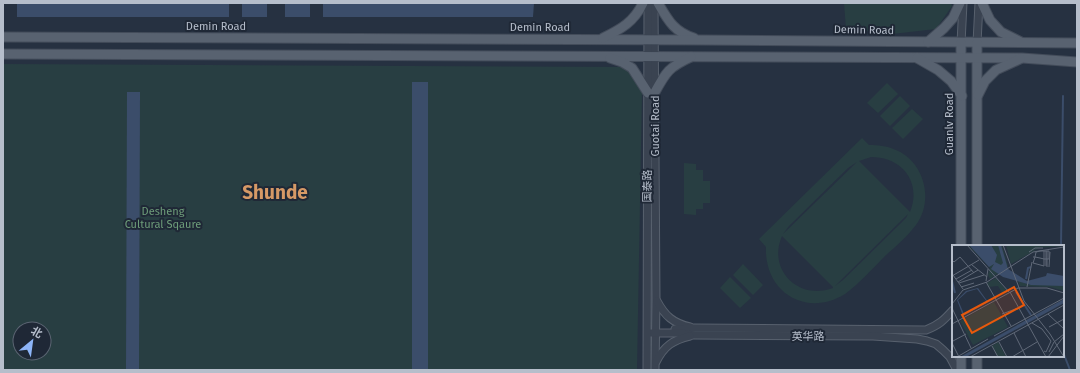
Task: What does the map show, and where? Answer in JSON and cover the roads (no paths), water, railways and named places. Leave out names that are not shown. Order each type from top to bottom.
[{"type":"main road","points":[[601,39],[618,31],[627,24],[643,3]]},
{"type":"main road","points":[[658,3],[674,27],[686,36],[699,40]]},
{"type":"main road","points":[[928,42],[953,18],[961,3]]},
{"type":"main road","points":[[982,3],[990,20],[1001,32],[1022,43]]},
{"type":"main road","name":"Demin Road","points":[[3,37],[601,39],[1077,43]]},
{"type":"main road","name":"Guanlv Road","points":[[961,43],[961,245]]},
{"type":"main road","points":[[977,43],[977,245]]},
{"type":"main road","points":[[3,54],[977,57],[1022,58],[1077,62]]},
{"type":"main road","points":[[605,56],[622,62],[632,68],[651,93],[669,70],[677,64],[694,56]]},
{"type":"main road","points":[[916,57],[938,70],[951,81],[962,96]]},
{"type":"main road","points":[[978,96],[986,81],[996,70],[1022,58]]},
{"type":"main road","points":[[961,357],[961,370]]},
{"type":"main road","points":[[977,357],[977,370]]},
{"type":"street","points":[[648,3],[651,40]]},
{"type":"street","points":[[650,56],[654,3]]},
{"type":"street","name":"Guanlv Road","points":[[961,3],[961,43]]},
{"type":"street","points":[[977,43],[979,3]]},
{"type":"street","name":"国泰路","points":[[647,370],[651,93],[650,56]]},
{"type":"street","name":"Guotai Road","points":[[651,93],[656,300],[655,367]]},
{"type":"street","points":[[656,300],[662,311],[669,317],[694,331]]},
{"type":"street","name":"英华路","points":[[647,330],[681,333],[694,331],[926,330],[943,321],[952,311]]},
{"type":"street","points":[[655,367],[661,353],[666,347],[675,340],[694,331]]},
{"type":"street","name":"英华路","points":[[694,331],[873,336],[922,340],[936,344],[943,350],[950,357],[956,370]]},
{"type":"water","points":[[17,3],[534,3],[533,17],[17,17]]},
{"type":"water","points":[[412,82],[428,82],[428,370],[412,370]]},
{"type":"water","points":[[127,92],[140,92],[139,370],[126,370]]},
{"type":"waterway","points":[[1061,245],[1063,96]]},
{"type":"waterway","points":[[1064,355],[1070,370]]},
{"type":"district","name":"Shunde","points":[[275,192]]},
{"type":"park label","name":"Desheng Cultural Sqaure","points":[[163,217]]}]
